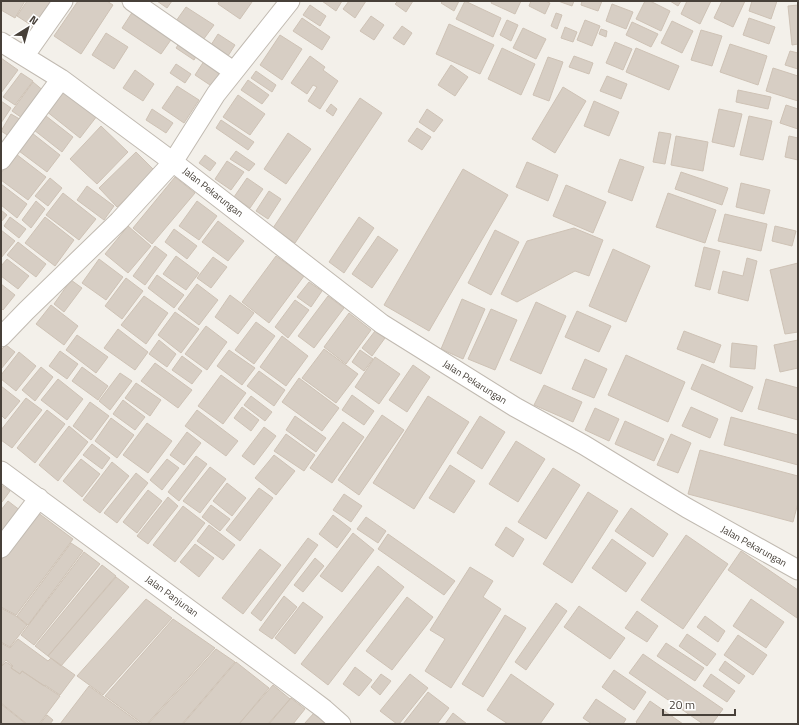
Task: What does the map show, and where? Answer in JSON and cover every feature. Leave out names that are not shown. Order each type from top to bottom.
[{"type":"street","points":[[25,55],[63,1]]},
{"type":"street","points":[[132,1],[234,71]]},
{"type":"street","name":"Jalan Pekarungan","points":[[173,162],[216,94],[290,1]]},
{"type":"street","name":"Jalan Pekarungan","points":[[1,42],[25,55],[61,79],[173,162],[382,324],[515,407],[584,445],[687,508],[798,570]]},
{"type":"street","points":[[1,160],[61,79]]},
{"type":"street","points":[[1,337],[119,221],[173,162]]},
{"type":"street","name":"Jalan Panjunan","points":[[1,471],[300,691],[341,724]]},
{"type":"street","points":[[1,548],[38,498]]},
{"type":"building","points":[[1,1],[25,1],[15,18],[1,10]]},
{"type":"building","points":[[27,1],[51,1],[34,27],[17,16]]},
{"type":"building","points":[[78,1],[107,1],[113,5],[81,54],[54,36]]},
{"type":"building","points":[[157,1],[172,1],[167,8]]},
{"type":"building","points":[[219,1],[252,2],[240,19],[218,4]]},
{"type":"building","points":[[322,1],[342,1],[336,11]]},
{"type":"building","points":[[349,1],[366,1],[355,18],[343,9]]},
{"type":"building","points":[[398,1],[413,1],[406,12],[395,4]]},
{"type":"building","points":[[443,1],[459,1],[454,11],[441,3]]},
{"type":"building","points":[[465,1],[501,18],[493,37],[456,19]]},
{"type":"building","points":[[492,1],[521,1],[515,14],[491,3]]},
{"type":"building","points":[[531,1],[545,1],[550,3],[545,14],[529,6]]},
{"type":"building","points":[[558,1],[574,1],[572,6]]},
{"type":"building","points":[[582,1],[602,1],[598,11],[581,5]]},
{"type":"building","points":[[645,1],[650,1],[670,11],[661,31],[636,19]]},
{"type":"building","points":[[670,1],[681,1],[678,6]]},
{"type":"building","points":[[687,1],[711,1],[700,24],[681,14]]},
{"type":"building","points":[[722,1],[745,1],[733,27],[714,18]]},
{"type":"building","points":[[752,1],[777,1],[771,19],[749,11]]},
{"type":"building","points":[[612,4],[633,12],[626,29],[606,21]]},
{"type":"building","points":[[310,5],[326,16],[320,26],[303,15]]},
{"type":"building","points":[[798,5],[798,44],[792,45],[788,6]]},
{"type":"building","points":[[186,7],[214,25],[203,40],[176,21]]},
{"type":"building","points":[[135,8],[175,34],[161,54],[122,28]]},
{"type":"building","points":[[556,13],[562,15],[557,29],[551,26]]},
{"type":"building","points":[[371,16],[384,25],[374,40],[360,31]]},
{"type":"building","points":[[302,18],[330,37],[322,50],[293,31]]},
{"type":"building","points":[[749,18],[775,27],[769,44],[743,35]]},
{"type":"building","points":[[507,20],[518,25],[511,41],[500,35]]},
{"type":"building","points":[[585,20],[600,26],[592,46],[577,40]]},
{"type":"building","points":[[672,21],[693,31],[682,53],[661,43]]},
{"type":"building","points":[[632,22],[658,34],[651,47],[626,35]]},
{"type":"building","points":[[449,24],[494,45],[480,74],[436,54]]},
{"type":"building","points":[[402,26],[412,33],[404,45],[393,38]]},
{"type":"building","points":[[565,27],[577,32],[573,42],[561,38]]},
{"type":"building","points":[[523,28],[546,39],[536,59],[513,48]]},
{"type":"building","points":[[601,29],[607,31],[606,37],[599,34]]},
{"type":"building","points":[[701,30],[722,36],[712,66],[691,60]]},
{"type":"building","points":[[106,33],[128,47],[114,69],[92,55]]},
{"type":"building","points":[[218,34],[235,45],[228,56],[211,45]]},
{"type":"building","points":[[280,35],[302,49],[282,80],[260,65]]},
{"type":"building","points":[[182,39],[200,50],[194,60],[176,48]]},
{"type":"building","points":[[615,42],[632,49],[623,70],[606,63]]},
{"type":"building","points":[[730,44],[767,56],[758,85],[720,72]]},
{"type":"building","points":[[502,48],[535,64],[521,95],[488,79]]},
{"type":"building","points":[[636,48],[679,66],[669,90],[626,72]]},
{"type":"building","points":[[790,51],[798,53],[798,69],[785,65]]},
{"type":"building","points":[[310,56],[325,67],[323,70],[338,81],[320,109],[308,101],[317,87],[313,85],[307,94],[291,83]]},
{"type":"building","points":[[574,56],[593,63],[589,74],[569,67]]},
{"type":"building","points":[[548,57],[563,62],[549,101],[533,95]]},
{"type":"building","points":[[1,58],[18,70],[1,93]]},
{"type":"building","points":[[206,58],[224,70],[213,87],[195,75]]},
{"type":"building","points":[[176,64],[191,74],[185,83],[170,73]]},
{"type":"building","points":[[451,65],[468,77],[455,96],[438,85]]},
{"type":"building","points":[[773,68],[798,76],[798,101],[766,91]]},
{"type":"building","points":[[135,70],[154,84],[143,101],[123,88]]},
{"type":"building","points":[[256,71],[276,85],[272,92],[251,78]]},
{"type":"building","points":[[21,73],[33,81],[15,105],[3,97]]},
{"type":"building","points":[[607,76],[627,84],[621,99],[600,91]]},
{"type":"building","points":[[248,80],[269,95],[262,104],[241,90]]},
{"type":"building","points":[[33,82],[45,92],[25,120],[12,111]]},
{"type":"building","points":[[177,86],[199,100],[184,123],[162,108]]},
{"type":"building","points":[[563,87],[586,101],[555,153],[532,139]]},
{"type":"building","points":[[62,89],[97,116],[80,138],[46,111]]},
{"type":"building","points":[[738,90],[771,97],[768,109],[736,102]]},
{"type":"building","points":[[238,95],[265,114],[250,135],[223,117]]},
{"type":"building","points":[[360,98],[382,113],[295,243],[273,228]]},
{"type":"building","points":[[1,101],[11,108],[1,123]]},
{"type":"building","points":[[594,101],[619,112],[609,136],[584,126]]},
{"type":"building","points":[[331,104],[337,109],[333,116],[326,111]]},
{"type":"building","points":[[786,105],[798,109],[798,129],[780,123]]},
{"type":"building","points":[[152,109],[173,123],[166,133],[146,120]]},
{"type":"building","points":[[427,109],[443,120],[434,132],[419,122]]},
{"type":"building","points":[[719,109],[742,114],[734,147],[712,142]]},
{"type":"building","points":[[11,114],[23,121],[12,138],[1,131]]},
{"type":"building","points":[[46,116],[73,137],[62,152],[34,130]]},
{"type":"building","points":[[749,116],[772,121],[763,160],[740,155]]},
{"type":"building","points":[[221,120],[254,142],[248,150],[216,128]]},
{"type":"building","points":[[101,126],[128,152],[97,184],[70,159]]},
{"type":"building","points":[[417,128],[431,137],[422,150],[408,141]]},
{"type":"building","points":[[659,132],[671,134],[665,164],[653,162]]},
{"type":"building","points":[[32,133],[60,155],[47,172],[19,151]]},
{"type":"building","points":[[288,133],[311,149],[286,184],[264,169]]},
{"type":"building","points":[[676,136],[708,142],[703,171],[671,165]]},
{"type":"building","points":[[789,136],[798,138],[798,160],[785,157]]},
{"type":"building","points":[[236,151],[255,164],[249,171],[230,159]]},
{"type":"building","points":[[136,152],[155,171],[117,207],[99,188]]},
{"type":"building","points":[[16,154],[46,177],[28,200],[1,180],[1,173]]},
{"type":"building","points":[[205,155],[216,163],[210,171],[199,163]]},
{"type":"building","points":[[620,159],[644,167],[632,201],[608,192]]},
{"type":"building","points":[[227,161],[244,172],[231,190],[215,179]]},
{"type":"building","points":[[527,162],[558,175],[548,201],[516,187]]},
{"type":"building","points":[[463,169],[508,195],[429,331],[384,305]]},
{"type":"building","points":[[681,172],[728,188],[722,205],[675,189]]},
{"type":"building","points":[[175,177],[195,193],[152,244],[133,228]]},
{"type":"building","points":[[50,178],[62,188],[48,206],[35,196]]},
{"type":"building","points":[[247,178],[263,189],[250,208],[234,197]]},
{"type":"building","points":[[741,183],[770,190],[764,214],[736,207]]},
{"type":"building","points":[[1,184],[27,204],[17,218],[1,205]]},
{"type":"building","points":[[566,185],[606,202],[593,233],[553,216]]},
{"type":"building","points":[[87,186],[114,206],[104,220],[77,200]]},
{"type":"building","points":[[269,191],[281,199],[268,219],[256,211]]},
{"type":"building","points":[[63,193],[96,219],[79,240],[46,215]]},
{"type":"building","points":[[668,193],[716,210],[705,243],[656,227]]},
{"type":"building","points":[[36,201],[45,209],[31,228],[22,220]]},
{"type":"building","points":[[197,201],[217,216],[199,240],[179,226]]},
{"type":"building","points":[[1,210],[7,215],[1,222]]},
{"type":"building","points":[[725,214],[767,224],[761,251],[718,241]]},
{"type":"building","points":[[10,217],[26,229],[19,238],[4,226]]},
{"type":"building","points":[[45,217],[74,240],[55,266],[25,243]]},
{"type":"building","points":[[359,217],[374,228],[344,273],[329,262]]},
{"type":"building","points":[[218,221],[244,241],[228,261],[202,242]]},
{"type":"building","points":[[128,226],[151,246],[128,273],[105,254]]},
{"type":"building","points":[[775,226],[796,231],[792,246],[772,241]]},
{"type":"building","points":[[574,228],[603,240],[589,276],[575,271],[517,302],[501,294],[527,241]]},
{"type":"building","points":[[174,229],[197,246],[187,259],[165,242]]},
{"type":"building","points":[[1,230],[15,241],[1,258]]},
{"type":"building","points":[[495,230],[519,242],[491,295],[468,283]]},
{"type":"building","points":[[378,236],[398,250],[372,288],[352,274]]},
{"type":"building","points":[[18,242],[46,264],[36,277],[7,255]]},
{"type":"building","points":[[155,246],[167,255],[145,285],[133,276]]},
{"type":"building","points":[[704,247],[720,251],[710,290],[695,286]]},
{"type":"building","points":[[613,249],[650,266],[626,322],[589,306]]},
{"type":"building","points":[[176,256],[199,273],[186,290],[163,274]]},
{"type":"building","points":[[276,256],[304,276],[269,323],[242,302]]},
{"type":"building","points":[[213,257],[227,267],[211,288],[197,278]]},
{"type":"building","points":[[747,258],[757,261],[748,301],[718,293],[723,271],[743,276]]},
{"type":"building","points":[[7,259],[29,276],[18,289],[1,276],[1,266]]},
{"type":"building","points":[[99,259],[123,277],[106,300],[82,283]]},
{"type":"building","points":[[798,263],[798,332],[785,334],[770,270]]},
{"type":"building","points":[[157,275],[184,295],[174,308],[148,288]]},
{"type":"building","points":[[126,278],[143,291],[122,319],[105,306]]},
{"type":"building","points":[[71,280],[82,288],[64,312],[54,304]]},
{"type":"building","points":[[309,282],[322,291],[311,307],[297,297]]},
{"type":"building","points":[[1,284],[15,295],[3,310],[1,308]]},
{"type":"building","points":[[197,284],[218,300],[199,325],[178,309]]},
{"type":"building","points":[[230,295],[254,313],[238,334],[215,317]]},
{"type":"building","points":[[144,296],[168,313],[146,344],[121,325]]},
{"type":"building","points":[[328,296],[344,308],[314,348],[298,336]]},
{"type":"building","points":[[462,299],[485,309],[463,359],[441,349]]},
{"type":"building","points":[[295,300],[309,310],[288,338],[275,327]]},
{"type":"building","points":[[536,302],[566,316],[541,374],[510,360]]},
{"type":"building","points":[[51,305],[78,326],[64,345],[36,324]]},
{"type":"building","points":[[491,309],[517,320],[495,370],[468,359]]},
{"type":"building","points":[[577,311],[611,326],[599,352],[565,337]]},
{"type":"building","points":[[175,312],[199,329],[181,353],[158,335]]},
{"type":"building","points":[[349,313],[371,330],[346,364],[324,347]]},
{"type":"building","points":[[256,322],[275,336],[254,364],[235,350]]},
{"type":"building","points":[[206,326],[227,342],[207,370],[185,354]]},
{"type":"building","points":[[118,329],[148,352],[135,370],[104,348]]},
{"type":"building","points":[[375,331],[385,338],[372,356],[362,348]]},
{"type":"building","points":[[684,331],[721,345],[714,363],[677,349]]},
{"type":"building","points":[[77,335],[108,357],[96,373],[66,350]]},
{"type":"building","points":[[282,336],[308,356],[286,386],[260,367]]},
{"type":"building","points":[[159,340],[176,354],[167,367],[149,354]]},
{"type":"building","points":[[798,340],[798,368],[780,372],[774,345]]},
{"type":"building","points":[[732,343],[757,346],[755,369],[730,367]]},
{"type":"building","points":[[6,345],[15,352],[1,369],[1,350]]},
{"type":"building","points":[[324,349],[358,374],[336,403],[302,378]]},
{"type":"building","points":[[229,350],[255,368],[242,385],[217,366]]},
{"type":"building","points":[[360,350],[373,359],[364,371],[352,362]]},
{"type":"building","points":[[60,351],[78,364],[67,379],[49,366]]},
{"type":"building","points":[[19,352],[36,366],[16,391],[1,379],[1,375]]},
{"type":"building","points":[[626,355],[685,382],[668,422],[608,395]]},
{"type":"building","points":[[182,356],[202,371],[192,384],[172,370]]},
{"type":"building","points":[[375,357],[400,374],[379,404],[355,387]]},
{"type":"building","points":[[585,359],[607,369],[594,398],[572,389]]},
{"type":"building","points":[[155,363],[192,390],[178,408],[141,381]]},
{"type":"building","points":[[702,364],[753,387],[742,412],[691,389]]},
{"type":"building","points":[[413,365],[430,377],[407,412],[389,400]]},
{"type":"building","points":[[41,367],[53,377],[35,401],[22,390]]},
{"type":"building","points":[[82,367],[108,386],[98,400],[72,381]]},
{"type":"building","points":[[259,371],[285,390],[274,406],[247,386]]},
{"type":"building","points":[[120,373],[132,381],[110,410],[99,401]]},
{"type":"building","points":[[221,375],[246,393],[223,424],[198,406]]},
{"type":"building","points":[[299,378],[339,408],[322,431],[282,402]]},
{"type":"building","points":[[58,379],[83,399],[67,420],[41,400]]},
{"type":"building","points":[[766,379],[798,388],[798,420],[758,409]]},
{"type":"building","points":[[136,383],[161,400],[150,416],[125,398]]},
{"type":"building","points":[[544,385],[582,402],[573,422],[534,405]]},
{"type":"building","points":[[1,386],[20,401],[5,419],[1,415]]},
{"type":"building","points":[[352,395],[374,411],[364,425],[342,410]]},
{"type":"building","points":[[251,396],[272,412],[265,421],[244,405]]},
{"type":"building","points":[[428,396],[469,422],[414,509],[373,483]]},
{"type":"building","points":[[26,398],[42,410],[12,448],[1,440],[1,430]]},
{"type":"building","points":[[123,400],[145,417],[135,430],[113,414]]},
{"type":"building","points":[[90,402],[109,416],[91,440],[73,426]]},
{"type":"building","points":[[242,407],[259,420],[251,431],[234,418]]},
{"type":"building","points":[[691,407],[718,419],[710,438],[682,426]]},
{"type":"building","points":[[595,408],[619,419],[609,441],[585,430]]},
{"type":"building","points":[[47,410],[65,424],[35,463],[17,448]]},
{"type":"building","points":[[197,410],[238,441],[226,456],[185,426]]},
{"type":"building","points":[[382,415],[404,430],[359,495],[338,480]]},
{"type":"building","points":[[295,416],[326,438],[316,452],[286,430]]},
{"type":"building","points":[[480,416],[505,432],[482,469],[457,453]]},
{"type":"building","points":[[731,417],[798,435],[798,465],[724,445]]},
{"type":"building","points":[[111,418],[134,435],[117,458],[95,441]]},
{"type":"building","points":[[625,421],[664,439],[654,461],[615,444]]},
{"type":"building","points":[[343,422],[364,437],[332,483],[310,468]]},
{"type":"building","points":[[147,423],[172,441],[148,473],[123,455]]},
{"type":"building","points":[[69,426],[88,442],[58,481],[39,465]]},
{"type":"building","points":[[264,427],[276,436],[254,465],[242,456]]},
{"type":"building","points":[[187,432],[201,443],[184,465],[170,455]]},
{"type":"building","points":[[286,434],[315,455],[304,471],[274,451]]},
{"type":"building","points":[[671,434],[691,443],[678,473],[657,465]]},
{"type":"building","points":[[516,441],[545,459],[518,502],[489,484]]},
{"type":"building","points":[[92,444],[110,458],[102,469],[83,455]]},
{"type":"building","points":[[700,450],[798,476],[798,503],[793,522],[688,494]]},
{"type":"building","points":[[274,455],[295,471],[276,495],[255,478]]},
{"type":"building","points":[[196,456],[207,464],[179,501],[168,492]]},
{"type":"building","points":[[81,459],[100,474],[82,497],[63,481]]},
{"type":"building","points":[[167,459],[179,468],[162,490],[150,480]]},
{"type":"building","points":[[112,462],[129,476],[100,513],[83,500]]},
{"type":"building","points":[[450,465],[475,481],[454,513],[429,498]]},
{"type":"building","points":[[210,467],[226,479],[200,513],[183,501]]},
{"type":"building","points":[[553,468],[580,485],[546,539],[518,522]]},
{"type":"building","points":[[136,473],[148,483],[117,523],[104,513]]},
{"type":"building","points":[[227,483],[246,498],[232,516],[213,501]]},
{"type":"building","points":[[1,485],[10,491],[2,502],[1,501]]},
{"type":"building","points":[[259,488],[273,498],[240,541],[226,530]]},
{"type":"building","points":[[148,490],[162,501],[137,533],[123,522]]},
{"type":"building","points":[[588,492],[618,511],[572,583],[543,564]]},
{"type":"building","points":[[344,494],[362,506],[351,522],[333,510]]},
{"type":"building","points":[[168,497],[178,506],[148,544],[137,536]]},
{"type":"building","points":[[8,501],[21,511],[1,534],[1,510]]},
{"type":"building","points":[[211,505],[230,519],[220,531],[202,517]]},
{"type":"building","points":[[183,506],[205,523],[175,562],[153,545]]},
{"type":"building","points":[[631,508],[668,534],[653,557],[615,531]]},
{"type":"building","points":[[37,512],[73,539],[16,615],[1,607],[1,560]]},
{"type":"building","points":[[333,515],[351,529],[337,548],[319,534]]},
{"type":"building","points":[[366,517],[386,531],[378,543],[357,529]]},
{"type":"building","points":[[209,525],[235,545],[223,560],[197,541]]},
{"type":"building","points":[[506,527],[524,539],[513,557],[495,545]]},
{"type":"building","points":[[353,533],[374,550],[342,592],[320,576]]},
{"type":"building","points":[[388,534],[455,581],[444,595],[378,549]]},
{"type":"building","points":[[686,535],[728,564],[683,629],[641,600]]},
{"type":"building","points":[[308,538],[318,545],[261,621],[251,613]]},
{"type":"building","points":[[612,539],[646,563],[626,592],[592,568]]},
{"type":"building","points":[[71,543],[83,551],[28,625],[17,616]]},
{"type":"building","points":[[195,544],[214,558],[199,577],[180,562]]},
{"type":"building","points":[[260,549],[281,565],[243,614],[222,598]]},
{"type":"building","points":[[741,551],[798,590],[797,618],[728,570]]},
{"type":"building","points":[[84,552],[100,564],[34,645],[21,635]]},
{"type":"building","points":[[315,558],[324,566],[303,592],[294,585]]},
{"type":"building","points":[[102,565],[116,576],[48,656],[35,646]]},
{"type":"building","points":[[378,566],[404,587],[328,685],[301,664]]},
{"type":"building","points":[[470,567],[493,581],[483,597],[501,609],[451,688],[425,671],[445,639],[430,630]]},
{"type":"building","points":[[116,577],[129,587],[61,666],[48,656]]},
{"type":"building","points":[[284,596],[297,607],[272,639],[259,630]]},
{"type":"building","points":[[407,597],[433,617],[392,670],[366,651]]},
{"type":"building","points":[[146,599],[172,618],[103,695],[77,676]]},
{"type":"building","points":[[751,599],[784,622],[766,648],[733,626]]},
{"type":"building","points":[[303,602],[323,617],[295,654],[275,638]]},
{"type":"building","points":[[556,603],[567,611],[526,670],[515,662]]},
{"type":"building","points":[[579,606],[625,638],[610,659],[564,627]]},
{"type":"building","points":[[1,608],[16,616],[27,625],[10,647],[1,642]]},
{"type":"building","points":[[637,611],[658,626],[647,642],[625,628]]},
{"type":"building","points":[[505,615],[526,628],[483,697],[462,684]]},
{"type":"building","points":[[705,616],[725,631],[718,642],[697,627]]},
{"type":"building","points":[[173,619],[215,648],[147,724],[143,724],[105,696]]},
{"type":"building","points":[[687,634],[716,654],[707,666],[679,646]]},
{"type":"building","points":[[738,635],[767,655],[753,675],[724,655]]},
{"type":"building","points":[[18,639],[48,661],[51,658],[75,675],[60,695],[22,671],[20,674],[11,668],[13,666],[6,660],[2,665],[1,664],[1,643],[10,648]]},
{"type":"building","points":[[666,643],[704,668],[695,681],[657,656]]},
{"type":"building","points":[[216,649],[235,662],[182,724],[148,724]]},
{"type":"building","points":[[643,654],[723,709],[712,724],[703,724],[629,673]]},
{"type":"building","points":[[725,661],[745,676],[739,684],[719,670]]},
{"type":"building","points":[[6,662],[12,666],[11,668],[20,674],[22,671],[60,696],[39,724],[27,724],[1,703],[1,666]]},
{"type":"building","points":[[236,662],[269,688],[239,724],[183,724]]},
{"type":"building","points":[[355,667],[372,680],[359,696],[343,684]]},
{"type":"building","points":[[614,670],[646,692],[634,710],[602,687]]},
{"type":"building","points":[[381,674],[391,681],[380,695],[371,687]]},
{"type":"building","points":[[410,674],[428,688],[399,724],[397,724],[380,711]]},
{"type":"building","points":[[511,674],[554,704],[540,724],[508,724],[487,710]]},
{"type":"building","points":[[711,674],[735,691],[727,702],[703,686]]},
{"type":"building","points":[[273,685],[290,699],[268,724],[239,724]]},
{"type":"building","points":[[89,686],[141,724],[60,724]]},
{"type":"building","points":[[428,692],[449,708],[437,724],[403,724]]},
{"type":"building","points":[[291,698],[305,709],[293,724],[269,724]]},
{"type":"building","points":[[596,699],[626,719],[623,724],[592,724],[583,718]]},
{"type":"building","points":[[650,701],[683,724],[638,724],[636,722]]},
{"type":"building","points":[[1,704],[26,724],[4,724],[1,722]]},
{"type":"building","points":[[314,713],[326,724],[304,724]]},
{"type":"building","points":[[453,713],[467,724],[445,724]]},
{"type":"building","points":[[47,715],[53,720],[50,724],[40,724]]}]
